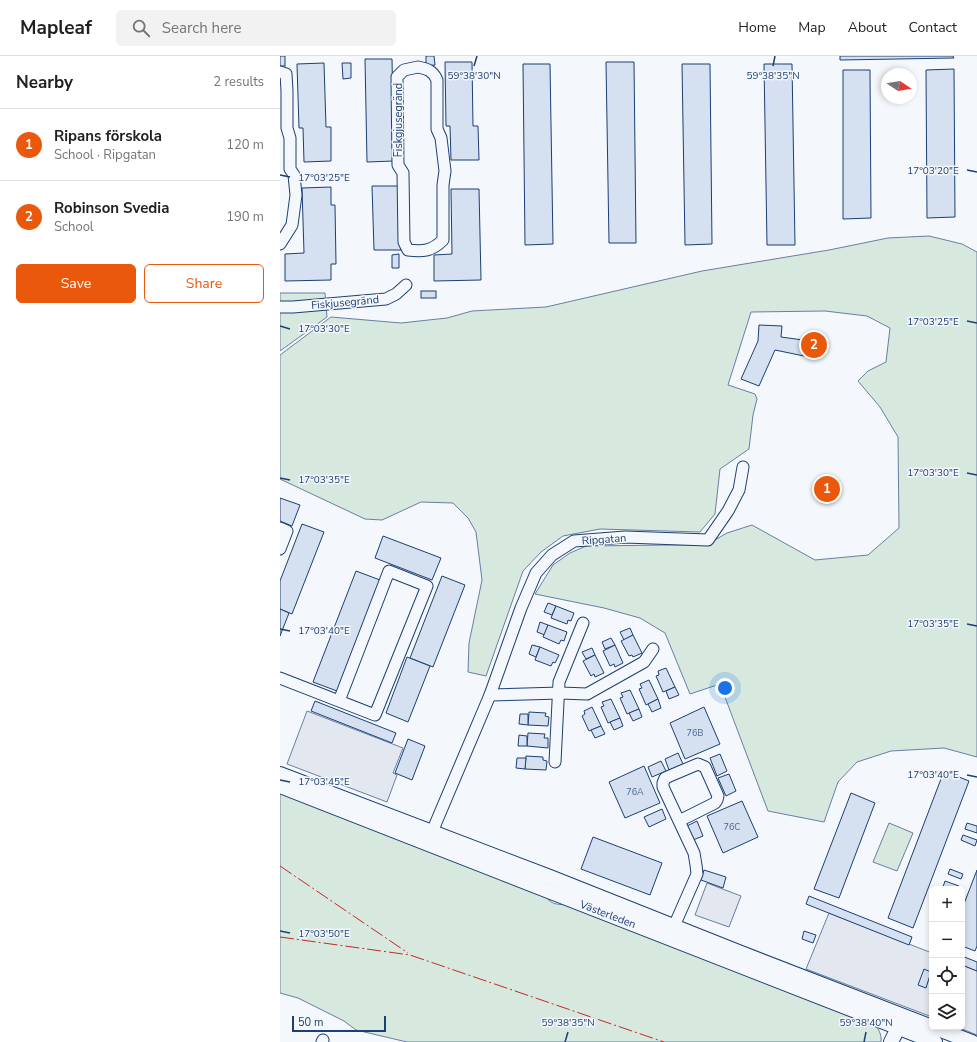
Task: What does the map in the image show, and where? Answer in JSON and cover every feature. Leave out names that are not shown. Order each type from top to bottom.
[{"type":"street","name":"Fiskgjusegränd","points":[[418,67],[426,69],[434,74],[436,80],[437,129],[441,138],[445,171],[443,186],[443,240],[436,247],[421,251],[408,250],[404,242],[403,173],[398,165],[397,77],[404,70],[418,67]]},
{"type":"street","points":[[280,72],[286,74],[287,128],[290,138],[290,169],[294,175],[296,195],[292,225],[280,244]]},
{"type":"street","name":"Fiskjusegränd","points":[[280,306],[293,307],[386,299],[396,294],[406,285]]},
{"type":"street","name":"Ripgatan","points":[[430,838],[490,695],[521,608],[536,573],[552,555],[574,541],[625,537],[708,540],[728,511],[739,490],[743,467]]},
{"type":"street","points":[[280,528],[287,531],[280,549]]},
{"type":"street","points":[[280,678],[339,701],[375,715],[427,586],[389,571],[339,701]]},
{"type":"street","points":[[555,762],[560,682],[583,623]]},
{"type":"street","points":[[490,695],[560,693],[587,694],[644,662],[653,649]]},
{"type":"street","points":[[671,932],[696,874],[696,864],[694,853],[663,787],[663,782],[665,778],[698,764],[702,765],[705,767],[718,796],[717,800],[715,803],[679,821]]},
{"type":"street","name":"Västerleden","points":[[280,774],[430,838],[671,932],[771,977],[935,1042]]},
{"type":"street","name":"Västerleden","points":[[280,786],[430,838]]},
{"type":"street","name":"Västerleden","points":[[900,1029],[929,1027]]},
{"type":"street","points":[[891,1042],[900,1029]]},
{"type":"street","name":"Västerleden","points":[[941,1030],[972,1042]]},
{"type":"shaded area","points":[[929,236],[962,244],[977,252],[977,757],[944,748],[891,751],[857,762],[838,782],[824,822],[768,811],[720,684],[690,694],[665,633],[640,618],[604,608],[535,594],[553,565],[570,553],[586,546],[706,545],[727,533],[752,525],[815,560],[868,555],[899,528],[898,437],[880,407],[858,381],[868,371],[886,362],[890,328],[867,316],[825,311],[751,312],[728,385],[755,394],[757,399],[753,415],[749,449],[720,469],[715,514],[700,532],[600,529],[563,536],[541,552],[523,571],[486,676],[468,672],[469,643],[482,580],[476,532],[468,518],[453,503],[421,502],[382,520],[365,519],[280,479],[280,355],[331,317],[401,323],[447,318],[472,311],[546,307],[702,271],[829,250],[888,238]]},
{"type":"shaded area","points":[[280,293],[325,293],[327,317],[280,351]]},
{"type":"shaded area","points":[[307,711],[403,748],[393,773],[397,775],[387,802],[287,764]]},
{"type":"shaded area","points":[[280,791],[543,893],[549,900],[556,904],[572,904],[873,1022],[881,1036],[881,1042],[407,1042],[356,1030],[344,1021],[298,998],[280,993]]},
{"type":"shaded area","points":[[889,823],[913,833],[897,871],[873,862]]},
{"type":"shaded area","points":[[707,883],[741,896],[729,927],[695,915]]},
{"type":"shaded area","points":[[829,913],[929,952],[929,1016],[806,969]]},
{"type":"shaded area","points":[[965,966],[977,971],[977,1035],[964,1030]]},
{"type":"building","points":[[280,56],[285,56],[285,66],[280,66]]},
{"type":"building","points":[[426,56],[434,56],[435,65],[426,66]]},
{"type":"building","points":[[840,56],[953,56],[954,58],[840,60]]},
{"type":"building","points":[[365,59],[392,59],[394,161],[367,162]]},
{"type":"building","points":[[445,62],[472,62],[473,126],[478,126],[479,160],[451,160],[450,126],[446,126]]},
{"type":"building","points":[[606,62],[634,62],[636,243],[609,243]]},
{"type":"building","points":[[324,63],[326,127],[331,127],[331,161],[304,162],[303,128],[299,128],[297,64]]},
{"type":"building","points":[[342,63],[351,63],[351,78],[343,79]]},
{"type":"building","points":[[523,64],[550,64],[553,244],[525,245]]},
{"type":"building","points":[[682,64],[710,64],[712,244],[685,245]]},
{"type":"building","points":[[764,64],[792,64],[795,245],[767,245]]},
{"type":"building","points":[[954,69],[955,217],[927,218],[926,70]]},
{"type":"building","points":[[843,70],[870,70],[871,218],[843,219]]},
{"type":"building","points":[[372,186],[400,186],[401,250],[374,250]]},
{"type":"building","points":[[331,187],[331,205],[335,205],[336,264],[331,264],[331,280],[285,281],[285,254],[304,253],[302,188]]},
{"type":"building","points":[[451,189],[479,189],[481,280],[434,281],[434,255],[452,254]]},
{"type":"building","points":[[399,254],[399,268],[392,268],[392,255]]},
{"type":"building","points":[[421,291],[436,291],[436,298],[421,298]]},
{"type":"building","points":[[759,325],[782,326],[781,337],[803,340],[804,336],[820,339],[817,354],[805,352],[804,356],[775,350],[759,386],[741,379],[758,341]]},
{"type":"building","points":[[280,498],[300,505],[292,526],[280,521]]},
{"type":"building","points":[[302,524],[324,532],[292,614],[280,609],[280,581]]},
{"type":"building","points":[[383,536],[441,558],[432,580],[375,558]]},
{"type":"building","points":[[356,571],[380,580],[337,691],[313,682]]},
{"type":"building","points":[[442,576],[465,585],[433,667],[410,658]]},
{"type":"building","points":[[548,603],[556,606],[552,615],[544,612]]},
{"type":"building","points":[[556,606],[574,613],[571,621],[568,620],[567,624],[551,618]]},
{"type":"building","points":[[280,609],[289,613],[280,636]]},
{"type":"building","points":[[540,622],[548,625],[545,635],[537,632]]},
{"type":"building","points":[[548,625],[567,632],[564,641],[561,640],[559,644],[543,637]]},
{"type":"building","points":[[630,628],[633,635],[624,640],[620,632]]},
{"type":"building","points":[[633,635],[642,653],[633,657],[632,655],[629,656],[621,641]]},
{"type":"building","points":[[611,638],[615,645],[605,649],[602,642]]},
{"type":"building","points":[[532,645],[540,647],[536,657],[529,654]]},
{"type":"building","points":[[615,645],[623,663],[615,667],[614,664],[610,666],[603,651]]},
{"type":"building","points":[[540,647],[559,655],[555,663],[553,662],[551,666],[535,660]]},
{"type":"building","points":[[592,648],[595,655],[586,659],[582,652]]},
{"type":"building","points":[[595,655],[604,673],[595,677],[594,674],[591,676],[583,661]]},
{"type":"building","points":[[407,657],[430,666],[408,722],[386,713]]},
{"type":"building","points":[[666,668],[675,687],[663,692],[656,676],[659,675],[658,671]]},
{"type":"building","points":[[649,680],[658,699],[646,705],[639,689],[642,688],[640,684]]},
{"type":"building","points":[[675,687],[679,695],[669,699],[666,691]]},
{"type":"building","points":[[630,690],[639,709],[627,714],[620,698],[623,697],[621,693]]},
{"type":"building","points":[[611,699],[620,718],[608,723],[601,707],[604,706],[602,702]]},
{"type":"building","points":[[658,699],[661,708],[652,712],[648,704]]},
{"type":"building","points":[[315,701],[396,733],[392,743],[311,711]]},
{"type":"building","points":[[592,707],[601,726],[589,731],[582,716],[585,714],[584,711]]},
{"type":"building","points":[[704,707],[720,744],[685,759],[670,723]]},
{"type":"building","points":[[639,709],[642,717],[633,721],[629,713]]},
{"type":"building","points":[[529,712],[546,713],[545,716],[549,717],[548,726],[528,725]]},
{"type":"building","points":[[520,714],[528,714],[528,725],[519,724]]},
{"type":"building","points":[[620,718],[623,726],[614,730],[610,722]]},
{"type":"building","points":[[601,726],[605,734],[595,738],[591,730]]},
{"type":"building","points":[[528,733],[545,734],[544,738],[548,738],[548,748],[527,746]]},
{"type":"building","points":[[519,735],[527,736],[527,746],[518,746]]},
{"type":"building","points":[[408,739],[425,746],[412,780],[395,773]]},
{"type":"building","points":[[678,753],[683,764],[669,770],[665,759]]},
{"type":"building","points":[[720,754],[727,771],[717,776],[710,758]]},
{"type":"building","points":[[526,756],[543,757],[543,760],[547,761],[546,770],[525,769]]},
{"type":"building","points":[[517,758],[526,758],[525,769],[516,768]]},
{"type":"building","points":[[661,761],[666,771],[652,777],[648,767]]},
{"type":"building","points":[[644,766],[660,803],[625,818],[609,782]]},
{"type":"building","points":[[944,771],[969,781],[913,928],[888,918]]},
{"type":"building","points":[[729,774],[736,791],[726,796],[718,778]]},
{"type":"building","points":[[851,793],[875,803],[839,898],[814,889]]},
{"type":"building","points":[[742,801],[758,837],[723,853],[707,816]]},
{"type":"building","points":[[662,809],[666,819],[649,827],[644,817]]},
{"type":"building","points":[[697,821],[703,836],[693,840],[687,826]]},
{"type":"building","points":[[967,823],[977,826],[977,833],[965,829]]},
{"type":"building","points":[[963,835],[977,840],[975,846],[961,840]]},
{"type":"building","points":[[593,837],[662,863],[650,895],[581,869]]},
{"type":"building","points":[[950,869],[963,874],[961,879],[948,874]]},
{"type":"building","points":[[704,870],[726,877],[723,888],[701,880]]},
{"type":"building","points":[[977,870],[977,946],[975,951],[965,947],[965,901]]},
{"type":"building","points":[[945,881],[959,886],[943,886]]},
{"type":"building","points":[[809,896],[912,937],[909,945],[806,904]]},
{"type":"building","points":[[804,931],[816,935],[813,943],[802,939]]},
{"type":"building","points":[[965,957],[977,962],[977,971],[965,966]]},
{"type":"building","points":[[924,969],[929,971],[929,978],[926,988],[918,985]]},
{"type":"power","points":[[280,866],[408,953]]},
{"type":"power","points":[[280,937],[410,955],[664,1042]]},
{"type":"place","name":"Robinson Svedia","points":[[814,345]]},
{"type":"place","name":"Ripans förskola","points":[[827,489]]}]
